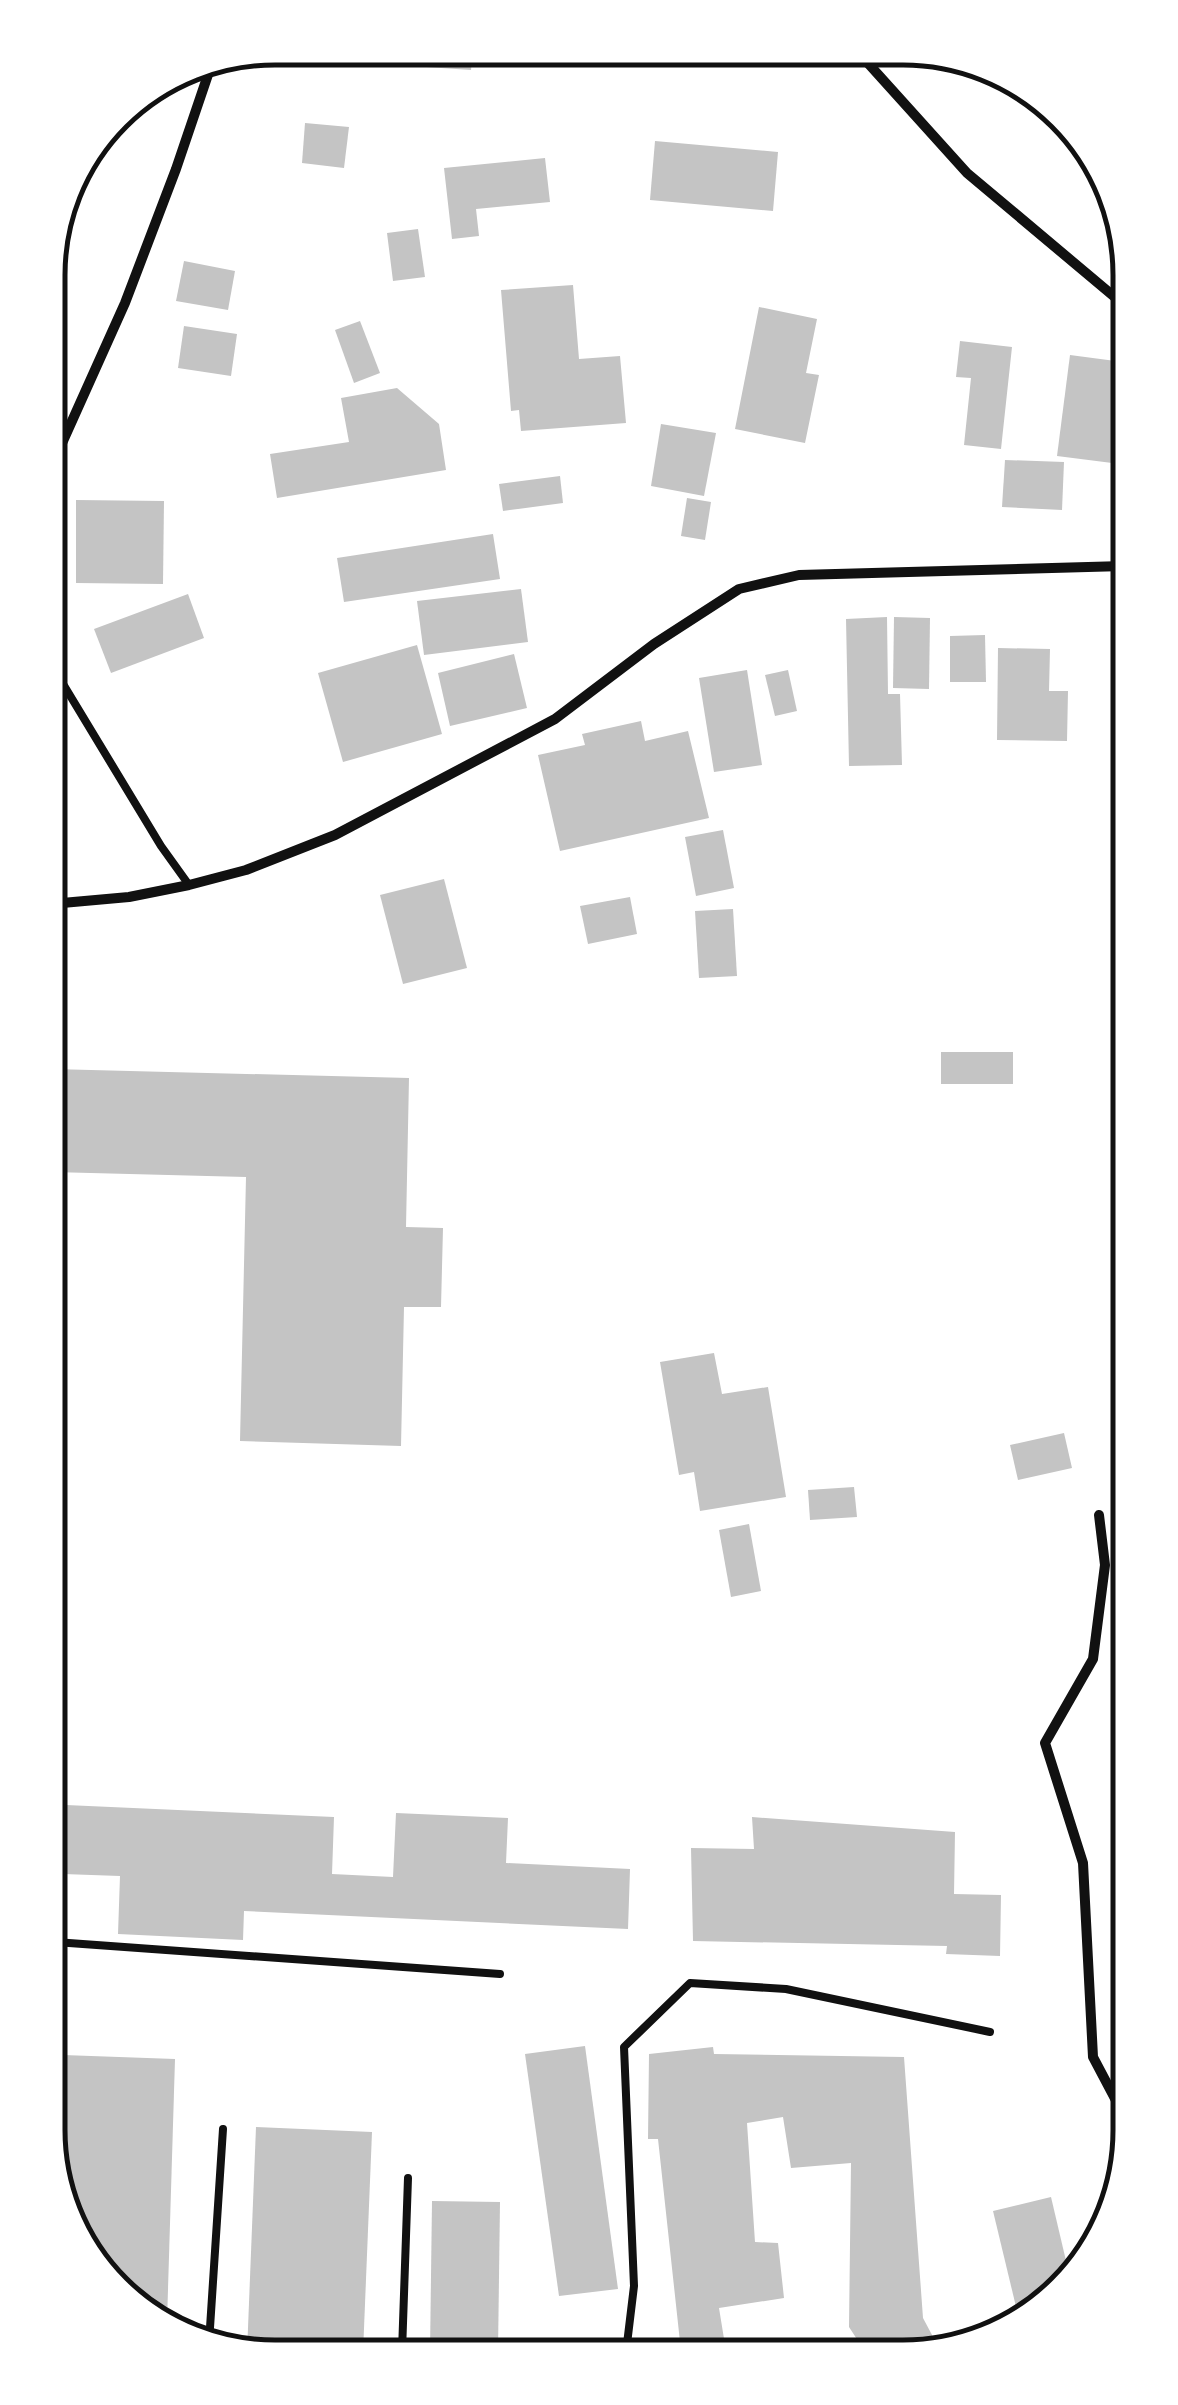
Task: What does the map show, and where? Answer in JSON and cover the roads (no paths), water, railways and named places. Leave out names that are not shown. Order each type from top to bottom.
[{"type":"street","points":[[870,65],[967,173],[1113,296]]},
{"type":"street","points":[[65,437],[125,303],[208,76]]},
{"type":"street","points":[[65,903],[129,897],[188,885],[246,870],[335,834],[555,719],[654,644],[739,589],[799,575],[1113,566]]},
{"type":"street","points":[[1099,1515],[1105,1565],[1093,1658],[1045,1743],[1083,1863],[1093,2056],[1113,2094]]},
{"type":"lane","points":[[65,687],[188,885]]},
{"type":"lane","points":[[65,1943],[500,1974]]},
{"type":"lane","points":[[627,2340],[634,2286],[624,2047],[690,1983],[786,1989],[990,2032]]},
{"type":"lane","points":[[210,2329],[223,2129]]},
{"type":"lane","points":[[402,2340],[408,2178]]}]
